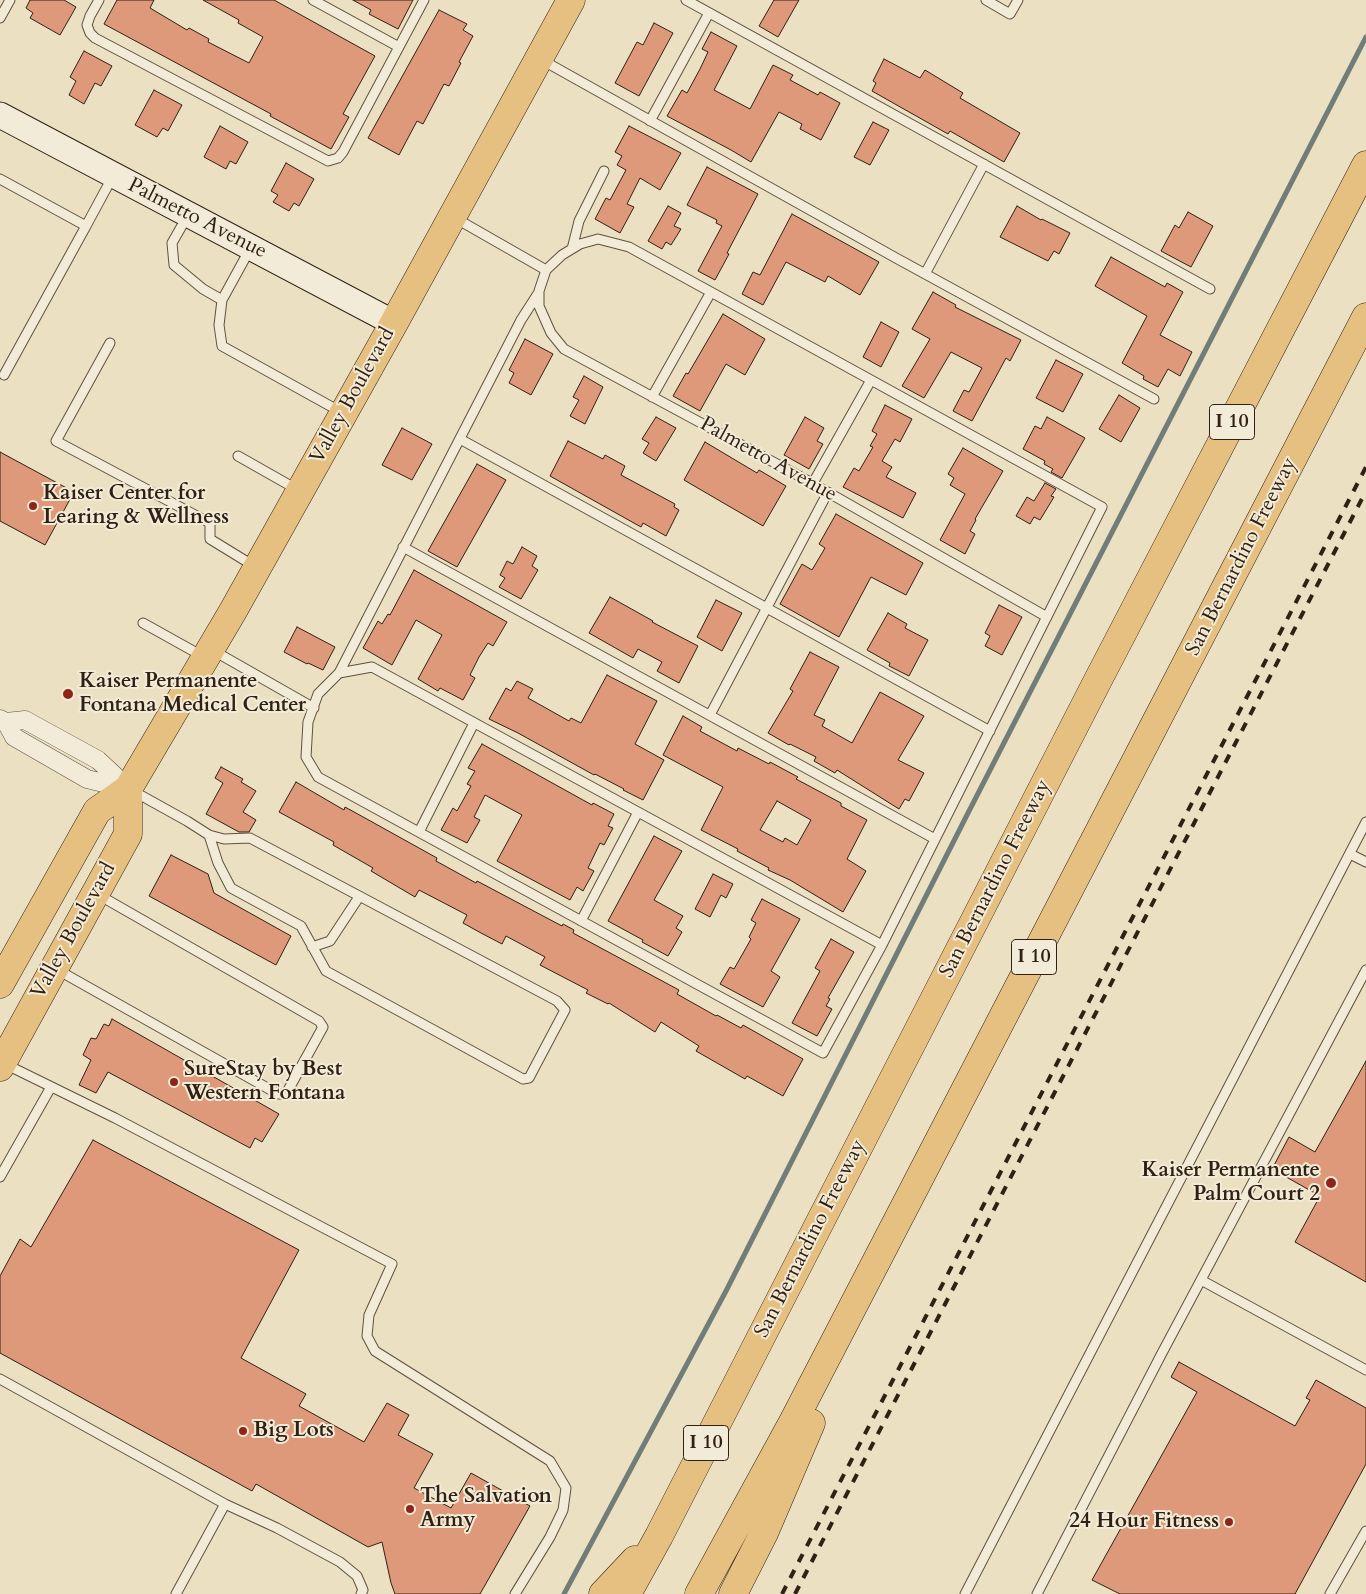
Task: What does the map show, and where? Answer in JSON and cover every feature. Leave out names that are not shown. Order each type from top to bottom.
[{"type":"main road","name":"Valley Boulevard","points":[[0,984],[97,811],[128,789],[208,653],[394,323],[571,0]]},
{"type":"main road","name":"San Bernardino Freeway","points":[[627,1594],[659,1536],[1102,671],[1366,165]]},
{"type":"main road","name":"San Bernardino Freeway","points":[[699,1594],[793,1422],[1366,317]]},
{"type":"main road","name":"Valley Boulevard","points":[[1,1065],[128,834],[128,789]]},
{"type":"main road","points":[[732,1594],[764,1533],[890,1235]]},
{"type":"main road","points":[[602,1594],[659,1536]]},
{"type":"street","name":"Palmetto Avenue","points":[[0,116],[251,246],[394,323]]},
{"type":"street","points":[[3,720],[25,720],[98,760],[128,789]]},
{"type":"lane","points":[[0,18],[10,0]]},
{"type":"lane","points":[[99,0],[87,25],[90,33],[95,38],[328,161],[338,158],[343,152],[424,0]]},
{"type":"lane","points":[[313,0],[399,47]]},
{"type":"lane","points":[[686,0],[1210,289]]},
{"type":"lane","points":[[986,0],[1010,14],[1018,0]]},
{"type":"lane","points":[[650,121],[709,13]]},
{"type":"lane","points":[[539,58],[925,274],[1154,399]]},
{"type":"lane","points":[[925,274],[984,164]]},
{"type":"lane","points":[[572,249],[579,221],[604,171]]},
{"type":"lane","points":[[4,375],[113,176]]},
{"type":"lane","points":[[0,179],[86,226]]},
{"type":"lane","points":[[188,214],[172,243],[174,265],[203,289],[222,300]]},
{"type":"lane","points":[[452,216],[546,270],[562,255],[580,244],[598,240],[629,247],[1102,507],[882,945],[823,1053],[318,777],[306,757],[308,722],[318,694],[339,672],[521,320],[539,291]]},
{"type":"lane","points":[[251,246],[222,300],[219,325],[222,346],[343,413]]},
{"type":"lane","name":"Palmetto Avenue","points":[[546,270],[539,291],[539,306],[551,333],[564,349],[812,483],[1047,618]]},
{"type":"lane","points":[[652,397],[710,292]]},
{"type":"lane","points":[[110,343],[56,441],[210,523],[210,540],[257,568]]},
{"type":"lane","points":[[812,483],[871,380]]},
{"type":"lane","points":[[460,439],[990,731]]},
{"type":"lane","points":[[238,456],[300,491]]},
{"type":"lane","points":[[710,715],[828,492]]},
{"type":"lane","points":[[404,547],[935,839]]},
{"type":"lane","points":[[143,623],[208,653],[314,708]]},
{"type":"lane","points":[[339,672],[372,667],[882,945]]},
{"type":"lane","points":[[419,832],[474,723]]},
{"type":"lane","points":[[128,789],[187,821],[208,835],[224,839],[250,838],[557,1001],[565,1010],[529,1078],[523,1079],[326,971],[301,926],[231,888],[218,863],[208,835]]},
{"type":"lane","points":[[581,920],[638,812]]},
{"type":"lane","points":[[966,1594],[1366,822]]},
{"type":"lane","points":[[1350,854],[1366,862]]},
{"type":"lane","points":[[54,968],[278,1094],[286,1094],[323,1027],[319,1020],[95,893]]},
{"type":"lane","points":[[312,948],[330,941],[358,897]]},
{"type":"lane","points":[[1037,1594],[1366,970]]},
{"type":"lane","points":[[1,1065],[51,1087],[177,1150],[392,1264],[369,1315],[367,1336],[375,1351],[550,1461],[566,1488],[563,1510],[550,1537],[515,1594]]},
{"type":"lane","points":[[0,1177],[51,1087]]},
{"type":"lane","points":[[1201,1280],[1366,1370]]},
{"type":"lane","points":[[1,1381],[225,1504],[277,1528],[340,1562],[356,1576],[363,1590],[361,1594]]},
{"type":"lane","points":[[176,1594],[225,1504]]},
{"type":"lane","points":[[1330,1594],[1366,1531]]},
{"type":"building","points":[[30,0],[64,0],[76,7],[60,35],[30,18],[33,13],[26,8]]},
{"type":"building","points":[[117,0],[154,0],[150,8],[187,30],[189,28],[209,39],[208,42],[249,63],[263,37],[238,23],[239,20],[203,0],[274,0],[375,56],[343,114],[349,117],[331,149],[270,116],[271,114],[104,24]]},
{"type":"building","points":[[353,0],[413,0],[398,29],[369,14],[371,10]]},
{"type":"building","points":[[774,0],[799,0],[778,37],[759,26]]},
{"type":"building","points":[[439,10],[467,24],[463,30],[473,36],[449,86],[444,84],[423,124],[417,121],[399,155],[368,138]]},
{"type":"building","points":[[654,23],[673,33],[639,96],[615,83],[637,42],[643,45]]},
{"type":"building","points":[[711,32],[737,46],[714,90],[750,109],[773,65],[793,75],[790,80],[818,95],[820,92],[840,103],[821,140],[800,129],[802,124],[779,112],[751,162],[667,116],[682,90],[687,93],[700,69],[708,52],[702,49]]},
{"type":"building","points":[[84,51],[112,66],[101,86],[95,83],[84,104],[69,95],[76,81],[70,77]]},
{"type":"building","points":[[884,59],[920,78],[925,70],[963,93],[960,98],[1020,133],[1004,162],[950,131],[948,134],[872,91],[876,83],[873,81]]},
{"type":"building","points":[[154,90],[182,105],[168,131],[163,128],[157,137],[135,125]]},
{"type":"building","points":[[873,122],[889,130],[870,165],[854,157]]},
{"type":"building","points":[[220,126],[248,142],[236,164],[230,161],[226,169],[204,157]]},
{"type":"building","points":[[629,126],[681,153],[660,190],[640,178],[627,204],[634,207],[620,233],[595,219],[606,198],[610,200],[626,170],[617,165],[622,156],[615,152]]},
{"type":"building","points":[[286,163],[314,179],[299,206],[294,203],[289,211],[273,202],[278,195],[271,191]]},
{"type":"building","points":[[707,167],[758,194],[715,280],[698,271],[722,226],[716,223],[717,220],[687,205]]},
{"type":"building","points":[[668,206],[681,213],[674,226],[681,229],[671,245],[666,242],[662,249],[648,241]]},
{"type":"building","points":[[1017,206],[1041,220],[1070,233],[1059,254],[1054,251],[1048,261],[1000,237]]},
{"type":"building","points":[[1188,212],[1213,226],[1191,267],[1161,251],[1175,225],[1179,228]]},
{"type":"building","points":[[792,214],[879,262],[860,295],[828,276],[825,282],[786,262],[763,305],[742,294],[753,272],[760,275]]},
{"type":"building","points":[[1111,257],[1165,287],[1167,283],[1183,292],[1160,335],[1192,352],[1180,376],[1168,369],[1158,387],[1143,379],[1144,376],[1122,363],[1147,316],[1095,286]]},
{"type":"building","points":[[933,292],[956,305],[955,307],[1021,340],[1010,361],[1006,358],[972,421],[953,411],[964,390],[969,392],[982,368],[951,352],[924,398],[902,386],[930,339],[912,329]]},
{"type":"building","points":[[723,314],[765,339],[745,375],[726,364],[700,411],[673,396]]},
{"type":"building","points":[[881,322],[899,332],[881,367],[863,357]]},
{"type":"building","points":[[525,339],[553,354],[531,395],[509,383],[514,373],[509,370]]},
{"type":"building","points":[[1056,360],[1083,374],[1063,412],[1036,398]]},
{"type":"building","points":[[584,376],[603,387],[585,424],[570,416],[579,400],[573,397]]},
{"type":"building","points":[[1119,395],[1140,408],[1121,442],[1099,429]]},
{"type":"building","points":[[885,405],[912,419],[900,442],[895,439],[882,461],[892,467],[886,477],[916,493],[903,518],[843,487],[854,468],[859,471],[873,447],[870,446],[877,434],[872,431]]},
{"type":"building","points":[[656,417],[676,428],[656,461],[643,453],[649,443],[642,439]]},
{"type":"building","points":[[805,417],[824,428],[817,441],[823,444],[809,469],[784,455]]},
{"type":"building","points":[[1047,417],[1085,438],[1062,478],[1051,472],[1053,469],[1044,464],[1045,461],[1023,449],[1035,426],[1041,429]]},
{"type":"building","points":[[402,428],[432,444],[412,480],[382,465]]},
{"type":"building","points":[[568,441],[603,459],[605,455],[625,466],[621,475],[675,504],[674,507],[679,510],[666,536],[643,523],[641,527],[550,476]]},
{"type":"building","points":[[705,442],[757,473],[759,470],[786,486],[763,526],[684,480]]},
{"type":"building","points":[[963,448],[1003,471],[975,519],[970,531],[975,534],[965,554],[940,540],[965,494],[950,485],[954,478],[948,474]]},
{"type":"building","name":"Kaiser Center for Learing & Wellness","points":[[0,452],[74,492],[45,545],[0,521]]},
{"type":"building","points":[[477,464],[506,480],[457,567],[428,551]]},
{"type":"building","points":[[1045,483],[1056,489],[1051,496],[1054,497],[1040,520],[1034,517],[1030,524],[1016,516],[1027,497],[1034,501]]},
{"type":"building","points":[[836,514],[923,563],[906,595],[871,577],[839,637],[780,604],[802,564],[812,570],[825,548],[819,544]]},
{"type":"building","points":[[522,547],[537,556],[532,566],[538,570],[521,599],[499,587],[505,578],[500,575],[507,561],[513,564]]},
{"type":"building","points":[[414,570],[507,622],[493,646],[488,643],[479,657],[470,675],[475,678],[463,700],[440,688],[438,691],[418,679],[442,635],[416,620],[392,665],[363,648],[378,621],[382,624],[388,614],[390,615]]},
{"type":"building","points":[[610,597],[698,646],[679,683],[657,671],[662,662],[638,649],[633,658],[589,633]]},
{"type":"building","points":[[716,600],[742,613],[722,651],[697,637]]},
{"type":"building","points":[[999,605],[1022,617],[1002,655],[985,646],[990,636],[985,633]]},
{"type":"building","points":[[888,613],[907,624],[905,628],[928,640],[909,676],[889,666],[890,663],[867,650]]},
{"type":"building","points":[[297,627],[335,647],[323,670],[284,652]]},
{"type":"building","points":[[810,652],[839,667],[814,715],[825,720],[822,726],[852,743],[880,692],[924,716],[898,760],[924,773],[909,801],[905,799],[899,809],[837,770],[835,773],[814,761],[816,757],[768,733],[793,691],[790,689]]},
{"type":"building","points":[[607,675],[657,701],[635,744],[664,760],[643,800],[489,719],[506,688],[511,691],[517,681],[533,689],[528,698],[569,721],[571,718],[581,723]]},
{"type":"building","points":[[683,716],[702,727],[700,731],[737,751],[738,748],[769,764],[770,762],[867,820],[847,859],[866,871],[843,912],[790,880],[768,870],[769,868],[737,851],[738,849],[701,830],[723,787],[663,755]],"holes":[[[777,801],[811,820],[797,845],[785,838],[783,842],[760,830]]]},
{"type":"building","points":[[482,744],[592,805],[593,803],[614,814],[608,826],[613,828],[604,845],[600,843],[588,868],[594,871],[583,891],[577,887],[570,900],[497,861],[522,815],[485,795],[474,817],[480,820],[467,843],[441,830],[453,808],[457,811],[471,786],[467,784],[475,771],[468,768]]},
{"type":"building","points":[[221,767],[243,779],[241,782],[256,791],[243,812],[256,820],[249,832],[239,832],[206,814],[223,783],[215,778]]},
{"type":"building","points":[[296,782],[344,810],[345,807],[437,858],[436,861],[476,883],[477,881],[562,926],[563,924],[574,930],[573,933],[679,990],[677,994],[716,1016],[741,1028],[743,1025],[803,1059],[783,1096],[747,1076],[745,1079],[696,1051],[699,1046],[661,1022],[655,1032],[609,1003],[586,993],[588,990],[540,965],[545,957],[506,936],[502,944],[481,933],[463,923],[467,915],[419,890],[415,897],[371,871],[373,868],[333,845],[334,842],[279,812]]},
{"type":"building","points":[[654,836],[682,851],[654,900],[683,916],[676,928],[682,932],[668,956],[608,921]]},
{"type":"building","points":[[171,855],[208,874],[214,893],[291,936],[276,965],[149,896]]},
{"type":"building","points":[[713,874],[733,884],[726,898],[721,895],[710,917],[695,909]]},
{"type":"building","points":[[762,899],[800,919],[771,971],[780,977],[763,1007],[720,984],[730,967],[734,969],[751,939],[749,937],[756,923],[751,920]]},
{"type":"building","points":[[831,939],[854,952],[828,998],[830,999],[826,1006],[832,1009],[817,1036],[792,1023],[820,971],[815,968]]},
{"type":"building","name":"SureStay by Best Western Fontana","points":[[112,1019],[279,1114],[262,1142],[255,1138],[250,1148],[108,1072],[96,1093],[79,1085],[91,1060],[83,1055],[91,1038],[96,1039],[104,1024],[109,1026]]},
{"type":"building","name":"Kaiser Permanente Palm Court 2","points":[[1366,1061],[1366,1282],[1295,1242],[1320,1196],[1272,1169],[1289,1137],[1315,1152]]},
{"type":"building","points":[[93,1140],[299,1250],[241,1358],[306,1394],[299,1406],[364,1442],[387,1403],[409,1415],[398,1435],[433,1454],[414,1488],[451,1508],[471,1473],[530,1506],[480,1594],[395,1594],[382,1542],[368,1547],[256,1484],[252,1491],[0,1353],[0,1276],[20,1239],[31,1247]]},
{"type":"building","name":"24 Hour Fitness","points":[[1179,1362],[1295,1426],[1310,1400],[1306,1398],[1316,1380],[1366,1408],[1366,1464],[1295,1594],[1120,1594],[1092,1580],[1197,1392],[1171,1377]]},
{"type":"waterway","points":[[564,1594],[726,1291],[967,815],[1366,37]]},
{"type":"railway","points":[[782,1594],[1366,467]]},
{"type":"railway","points":[[795,1594],[1366,491]]},
{"type":"place","name":"Kaiser Center for Learing & Wellness","points":[[33,506]]},
{"type":"place","name":"Kaiser Permanente Fontana Medical Center","points":[[68,694]]},
{"type":"place","name":"SureStay by Best Western Fontana","points":[[174,1082]]},
{"type":"place","name":"Kaiser Permanente Palm Court 2","points":[[1331,1183]]},
{"type":"place","name":"Big Lots","points":[[243,1431]]},
{"type":"place","name":"The Salvation Army","points":[[410,1509]]},
{"type":"place","name":"24 Hour Fitness","points":[[1229,1522]]}]
